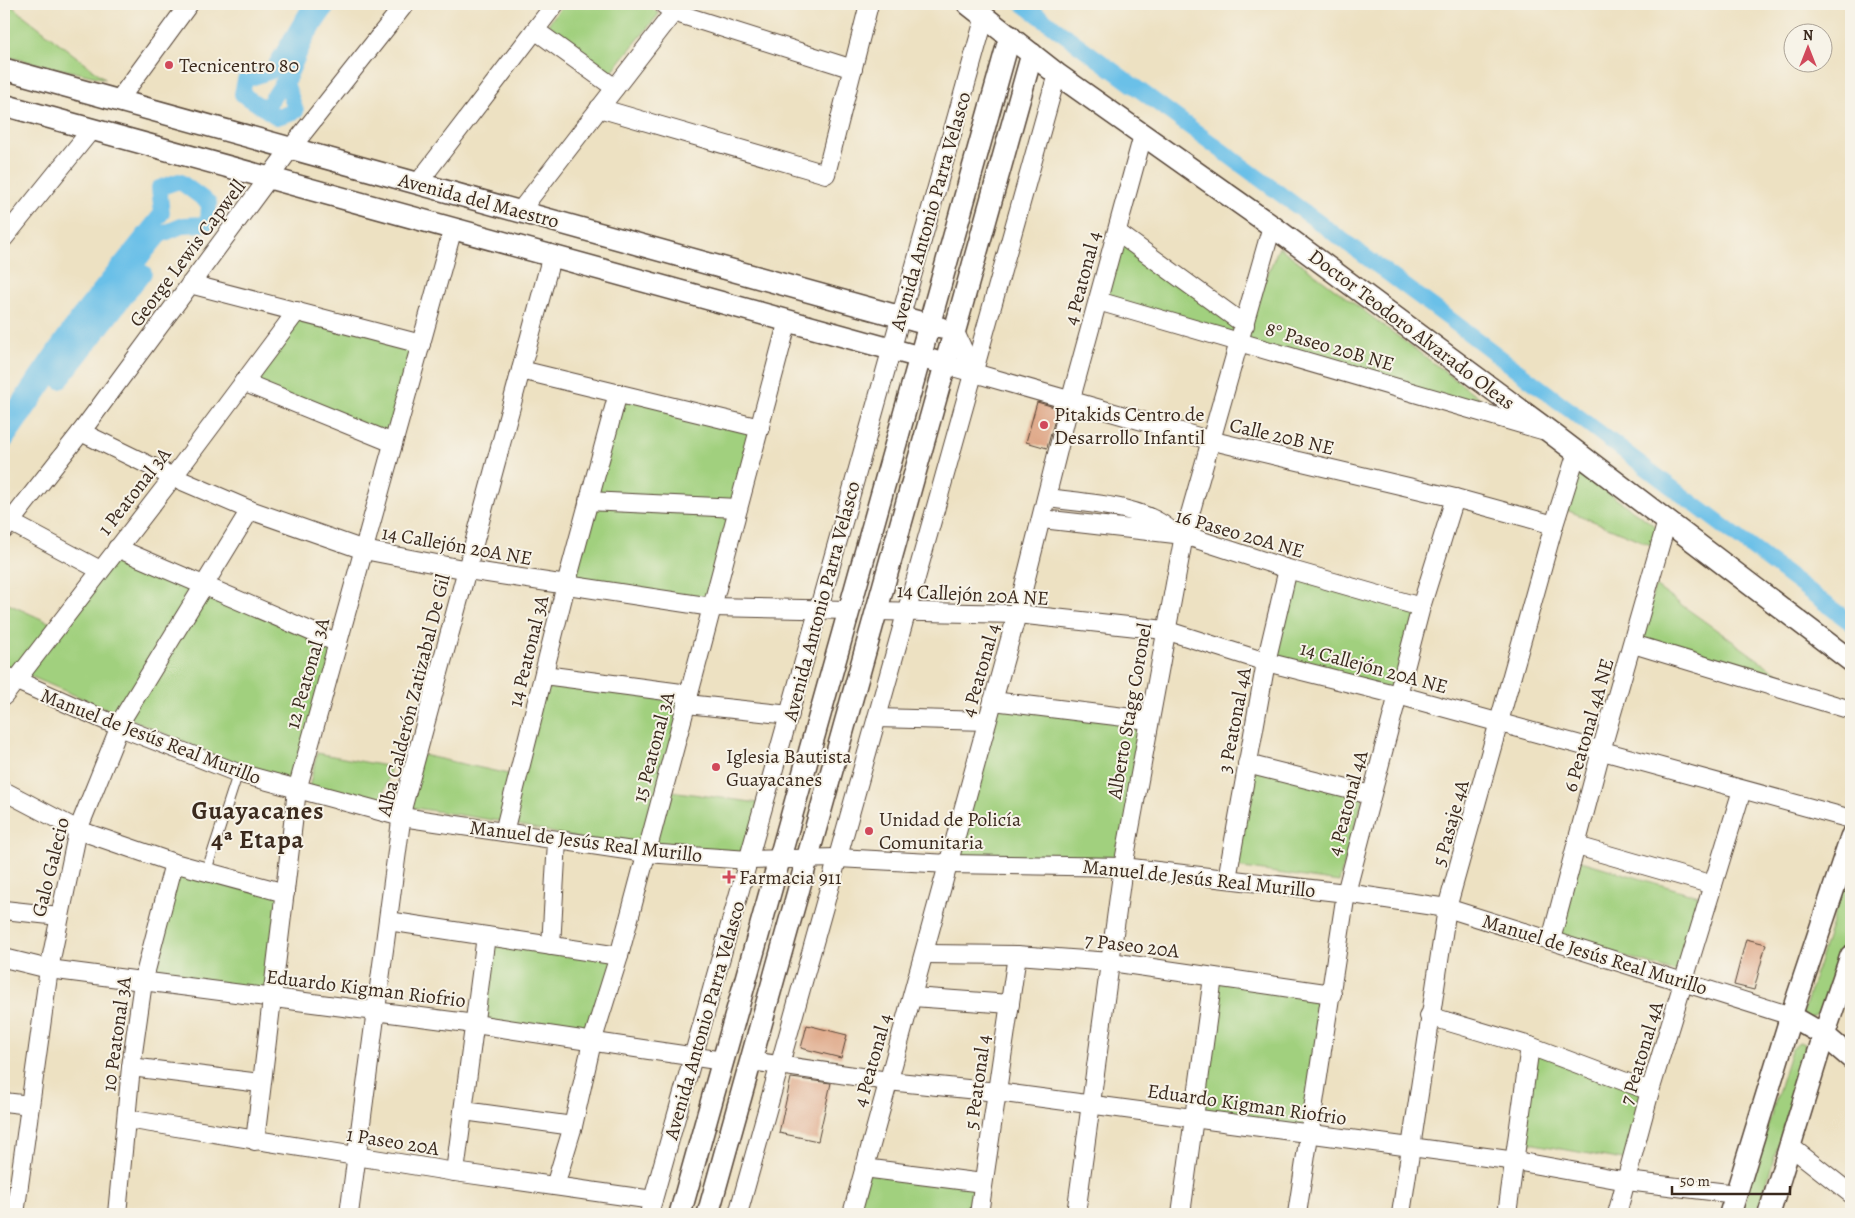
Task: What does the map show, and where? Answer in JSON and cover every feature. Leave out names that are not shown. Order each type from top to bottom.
[{"type":"street","points":[[118,101],[189,4]]},
{"type":"street","name":"George Lewis Capwell","points":[[7,526],[81,432],[271,178],[291,148],[405,4]]},
{"type":"street","points":[[418,183],[555,4]]},
{"type":"street","points":[[599,108],[826,174],[869,4]]},
{"type":"street","points":[[520,211],[615,88],[672,6],[853,69]]},
{"type":"street","name":"Doctor Teodoro Alvarado Oleas","points":[[976,10],[1057,74],[1272,226],[1577,452],[1851,661]]},
{"type":"street","name":"Avenida Antonio Parra Velasco","points":[[652,1207],[900,317],[976,10]]},
{"type":"street","points":[[535,30],[615,88]]},
{"type":"street","name":"Avenida Antonio Parra Velasco","points":[[680,1214],[1010,36]]},
{"type":"street","points":[[708,1214],[1032,54]]},
{"type":"street","name":"Avenida del Maestro","points":[[4,69],[955,332]]},
{"type":"street","points":[[738,1214],[1057,74]]},
{"type":"street","name":"Avenida del Maestro","points":[[4,105],[891,348],[946,365]]},
{"type":"street","points":[[177,152],[190,120]]},
{"type":"street","points":[[4,238],[92,129]]},
{"type":"street","name":"4 Peatonal 4","points":[[852,1214],[1017,614],[1048,498],[1070,402],[1143,135]]},
{"type":"street","name":"Alberto Stagg Coronel","points":[[1076,1214],[1123,867],[1165,630],[1179,534],[1246,325],[1272,226]]},
{"type":"street","name":"12 Peatonal 3A","points":[[255,1141],[260,1083],[297,790],[453,228]]},
{"type":"street","points":[[1117,232],[1246,325]]},
{"type":"street","name":"Alba Calderón Zatizabal De Gil","points":[[349,1214],[402,816],[552,255]]},
{"type":"street","points":[[190,284],[421,344]]},
{"type":"street","name":"8° Paseo 20B NE","points":[[1098,301],[1550,432]]},
{"type":"street","name":"1 Peatonal 3A","points":[[4,696],[9,678],[100,570],[173,477],[297,311]]},
{"type":"street","name":"15 Peatonal 3A","points":[[556,1186],[573,1126],[592,1042],[618,956],[688,699],[788,320]]},
{"type":"street","points":[[955,332],[974,373]]},
{"type":"street","name":"Calle 20B NE","points":[[946,365],[1070,402],[1210,440],[1454,498],[1554,525]]},
{"type":"street","points":[[521,370],[760,428]]},
{"type":"street","points":[[243,382],[393,443]]},
{"type":"street","name":"14 Peatonal 3A","points":[[504,832],[566,585],[618,393]]},
{"type":"street","name":"14 Callejón 20A NE","points":[[81,432],[173,477],[250,510],[364,550],[468,570],[712,607],[848,610]]},
{"type":"street","name":"5 Pasaje 4A","points":[[1401,1214],[1429,1016],[1448,908],[1554,525],[1577,452]]},
{"type":"street","points":[[1048,498],[1129,510],[1166,526],[1179,534]]},
{"type":"street","name":"4 Peatonal 4A","points":[[1297,1214],[1346,893],[1421,607],[1454,498]]},
{"type":"street","points":[[588,501],[738,508]]},
{"type":"street","name":"Galo Galecio","points":[[15,1214],[49,969],[78,830],[120,727],[250,510]]},
{"type":"street","name":"16 Paseo 20A NE","points":[[1042,519],[1179,534],[1288,569],[1421,607]]},
{"type":"street","name":"6 Peatonal 4A NE","points":[[1551,940],[1601,752],[1667,521]]},
{"type":"street","points":[[7,526],[100,570]]},
{"type":"street","points":[[117,548],[338,643]]},
{"type":"street","name":"3 Peatonal 4A","points":[[1227,879],[1266,662],[1288,569]]},
{"type":"street","name":"14 Callejón 20A NE","points":[[877,611],[1017,614],[1165,630],[1266,662],[1398,695],[1851,819]]},
{"type":"street","points":[[1633,644],[1851,710]]},
{"type":"street","points":[[544,675],[790,715]]},
{"type":"street","name":"Manuel de Jesús Real Murillo","points":[[9,678],[120,727],[238,773],[402,816],[557,841],[646,853],[749,860],[838,858],[948,864],[1123,867],[1346,893],[1448,908],[1791,1016],[1824,1035],[1851,1058]]},
{"type":"street","points":[[993,701],[1149,720]]},
{"type":"street","points":[[877,718],[987,721]]},
{"type":"street","points":[[1247,764],[1371,795]]},
{"type":"street","name":"7 Peatonal 4A","points":[[1617,1214],[1650,1091],[1742,790]]},
{"type":"street","points":[[4,792],[78,830],[174,863],[285,893]]},
{"type":"street","points":[[1730,1214],[1791,1016],[1851,837]]},
{"type":"street","points":[[550,946],[557,841]]},
{"type":"street","points":[[1577,846],[1713,885]]},
{"type":"street","name":"10 Peatonal 3A","points":[[117,1214],[131,1067],[143,982],[174,863]]},
{"type":"street","points":[[4,910],[59,916]]},
{"type":"street","points":[[388,921],[618,956]]},
{"type":"street","points":[[455,1172],[486,936]]},
{"type":"street","name":"7 Paseo 20A","points":[[925,954],[1017,955],[1111,962],[1332,994]]},
{"type":"street","name":"5 Peatonal 4","points":[[979,1214],[1017,955]]},
{"type":"street","points":[[1769,1214],[1824,1035],[1851,956]]},
{"type":"street","name":"Eduardo Kigman Riofrio","points":[[4,958],[49,969],[475,1024],[723,1061]]},
{"type":"street","points":[[1181,1214],[1213,977]]},
{"type":"street","points":[[913,997],[1010,1004]]},
{"type":"street","points":[[1429,1016],[1530,1046],[1650,1091]]},
{"type":"street","points":[[1507,1214],[1516,1161],[1530,1046]]},
{"type":"street","name":"Eduardo Kigman Riofrio","points":[[751,1061],[888,1081],[997,1092],[1516,1161],[1627,1181],[1736,1194]]},
{"type":"street","points":[[131,1067],[260,1083]]},
{"type":"street","points":[[4,1102],[30,1105]]},
{"type":"street","points":[[464,1111],[573,1126]]},
{"type":"street","name":"1 Paseo 20A","points":[[127,1119],[357,1157],[556,1186],[652,1207]]},
{"type":"street","points":[[1790,1146],[1851,1194]]},
{"type":"street","points":[[864,1168],[983,1183]]},
{"type":"lane","points":[[206,872],[238,773]]},
{"type":"green space","points":[[4,4],[9,4],[105,79],[4,56]]},
{"type":"green space","points":[[564,4],[647,4],[659,14],[608,76],[548,24]]},
{"type":"green space","points":[[1117,233],[1245,325],[1242,335],[1279,247],[1509,420],[1099,301]]},
{"type":"green space","points":[[297,311],[421,344],[393,443],[243,382]]},
{"type":"green space","points":[[619,393],[759,428],[712,607],[568,585]]},
{"type":"green space","points":[[1578,472],[1658,528],[1651,545],[1564,509]]},
{"type":"green space","points":[[117,548],[338,643],[297,790],[4,665],[4,602],[57,626]]},
{"type":"green space","points":[[1288,569],[1421,607],[1398,695],[1266,662]]},
{"type":"green space","points":[[1655,586],[1801,690],[1638,642]]},
{"type":"green space","points":[[544,675],[688,694],[663,790],[766,804],[749,860],[646,853],[505,822],[403,806],[418,754],[517,776]]},
{"type":"green space","points":[[993,701],[1149,720],[1123,867],[949,864]]},
{"type":"green space","points":[[317,753],[391,767],[381,803],[308,792]]},
{"type":"green space","points":[[1253,767],[1365,791],[1339,882],[1236,867]]},
{"type":"green space","points":[[1578,860],[1702,897],[1679,973],[1557,935]]},
{"type":"green space","points":[[174,863],[285,893],[272,998],[143,982]]},
{"type":"green space","points":[[1851,863],[1851,920],[1821,1008],[1816,1015],[1808,1018],[1803,1013]]},
{"type":"green space","points":[[486,936],[619,956],[592,1042],[475,1024]]},
{"type":"green space","points":[[1213,977],[1332,994],[1310,1134],[1193,1118]]},
{"type":"green space","points":[[1800,1042],[1805,1044],[1805,1056],[1757,1214],[1741,1214],[1791,1050]]},
{"type":"green space","points":[[1531,1048],[1648,1092],[1628,1161],[1518,1141]]},
{"type":"green space","points":[[864,1168],[983,1183],[979,1214],[852,1214]]},
{"type":"building","name":"Pitakids Centro de Desarrollo Infantil","points":[[1037,402],[1058,408],[1047,448],[1026,442]]},
{"type":"building","points":[[1746,939],[1766,944],[1754,990],[1734,985]]},
{"type":"building","points":[[807,1025],[847,1035],[841,1058],[801,1048]]},
{"type":"building","points":[[791,1078],[831,1083],[818,1141],[779,1133]]},
{"type":"waterway","points":[[312,4],[272,71],[245,80],[242,94],[277,117],[296,111],[286,83],[307,36],[329,4]]},
{"type":"waterway","points":[[1023,4],[1451,320],[1851,623]]},
{"type":"waterway","points":[[270,102],[288,75]]},
{"type":"waterway","points":[[4,424],[78,317],[162,213],[159,188],[179,181],[209,203],[208,224],[184,225],[160,235],[86,325],[4,443]]},
{"type":"waterway","points":[[60,381],[144,273]]},
{"type":"place","name":"Tecnicentro 80","points":[[169,65]]},
{"type":"place","name":"Pitakids Centro de Desarrollo Infantil","points":[[1044,425]]},
{"type":"place","name":"Iglesia Bautista Guayacanes","points":[[716,767]]},
{"type":"place","name":"Unidad de Policía Comunitaria","points":[[869,831]]},
{"type":"place","name":"Farmacia 911","points":[[729,877]]},
{"type":"district","name":"Guayacanes 4ª Etapa","points":[[258,824]]}]
